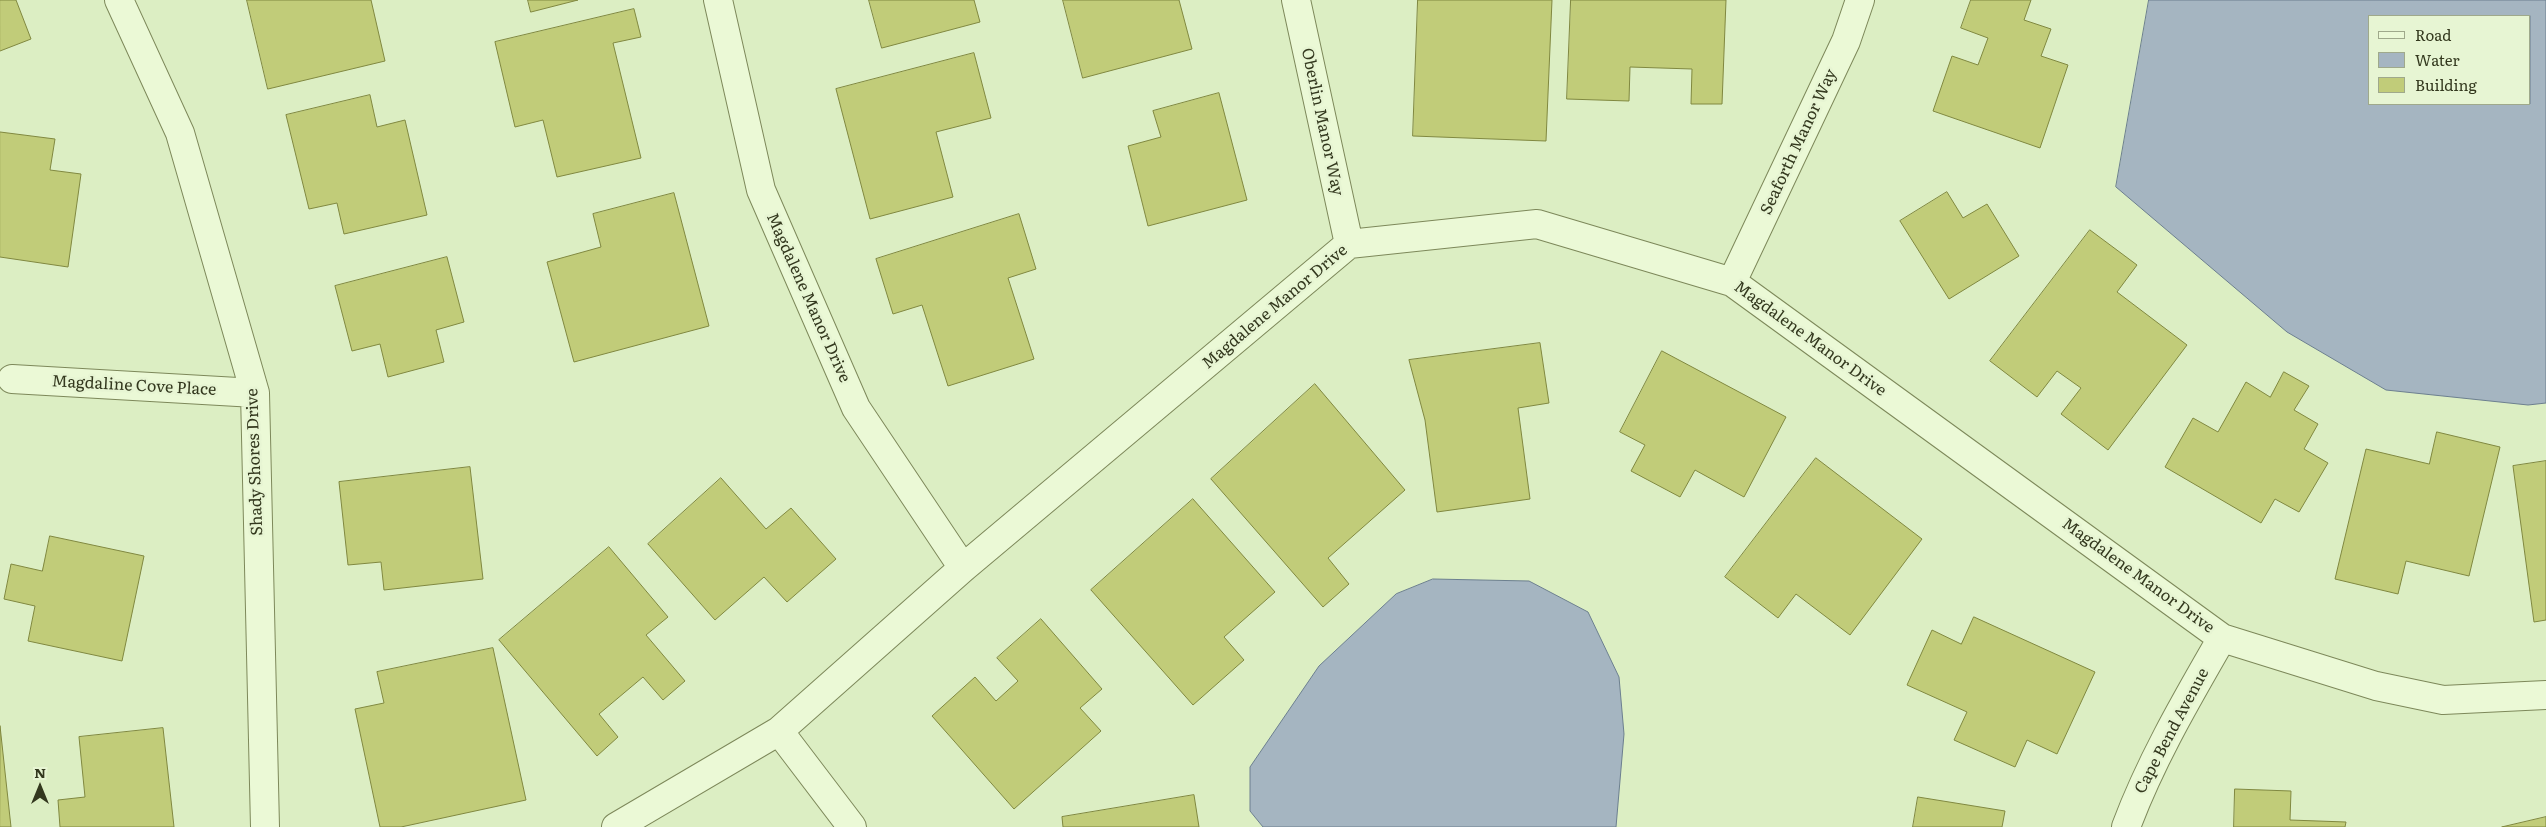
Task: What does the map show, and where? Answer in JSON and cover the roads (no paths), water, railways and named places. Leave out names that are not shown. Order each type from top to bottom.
[{"type":"street","name":"Shady Shores Drive","points":[[119,0],[180,133],[256,393],[265,827]]},
{"type":"street","name":"Magdalene Manor Drive","points":[[718,0],[760,190],[856,408],[963,568]]},
{"type":"street","name":"Oberlin Manor Way","points":[[1296,0],[1349,244]]},
{"type":"street","name":"Seaforth Manor Way","points":[[1732,282],[1846,41],[1860,0]]},
{"type":"street","name":"Magdalene Manor Drive","points":[[616,827],[779,731],[963,568],[1349,244],[1537,224],[1732,282],[2222,638],[2376,686],[2443,700],[2546,695]]},
{"type":"street","name":"Magdaline Cove Place","points":[[12,379],[256,393]]},
{"type":"street","name":"Cape Bend Avenue","points":[[2126,827],[2137,796],[2168,733],[2222,638]]},
{"type":"street","points":[[779,731],[852,827]]},
{"type":"water","points":[[2149,0],[2546,0],[2546,403],[2528,405],[2386,390],[2287,332],[2116,187]]},
{"type":"water","points":[[1433,579],[1529,581],[1588,612],[1619,677],[1624,734],[1616,827],[1263,827],[1250,811],[1250,767],[1319,666],[1396,594]]}]
